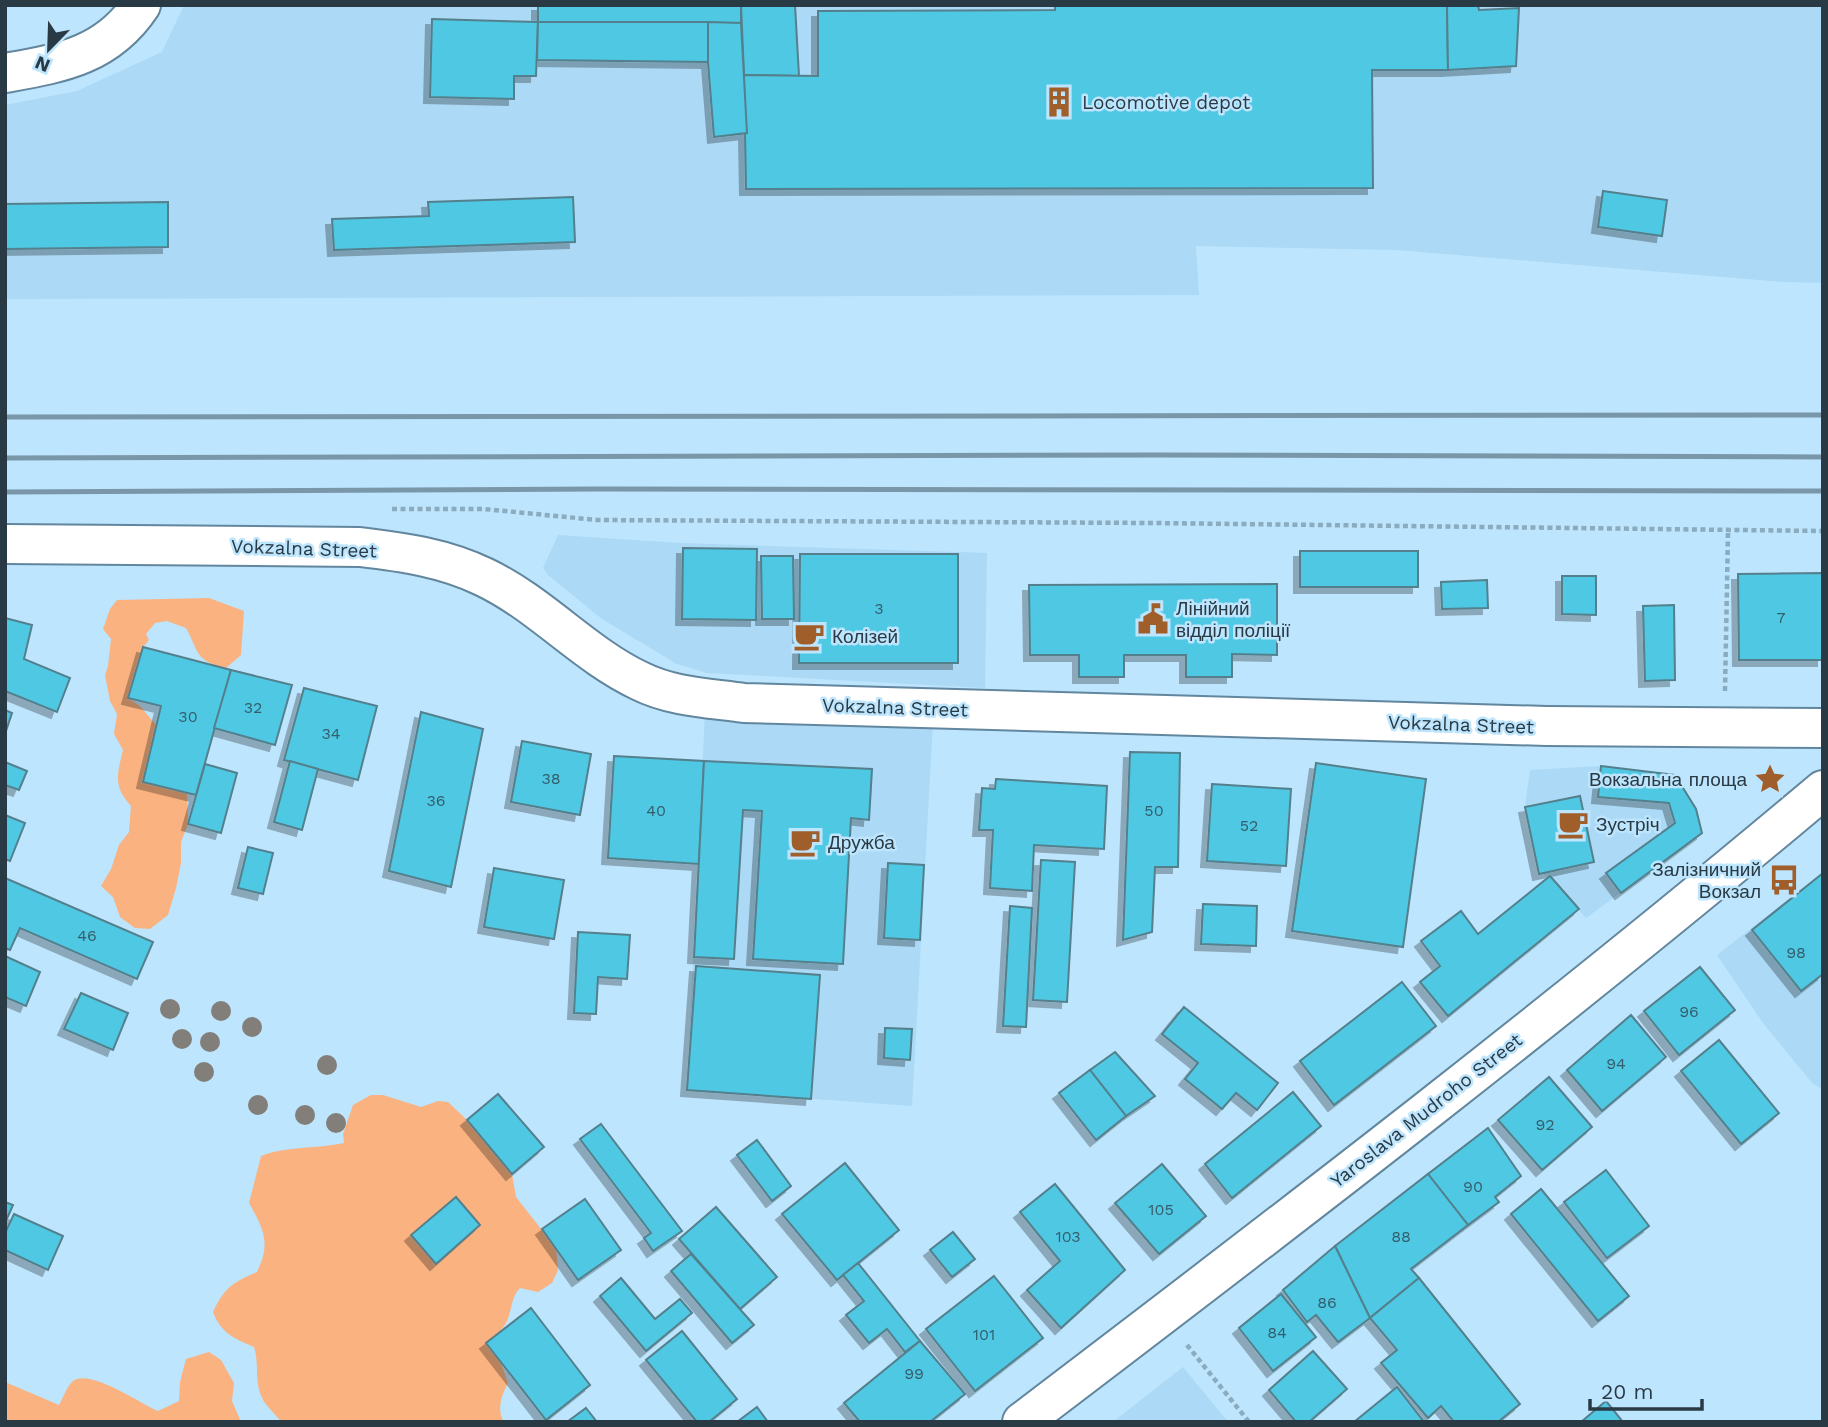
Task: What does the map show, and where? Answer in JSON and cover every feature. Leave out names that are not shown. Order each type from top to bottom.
[{"type":"street","points":[[5,73],[61,63],[93,50],[119,33],[141,5]]},
{"type":"street","name":"Vokzalna Street","points":[[5,544],[360,547],[404,552],[450,563],[486,578],[522,600],[599,658],[641,682],[683,695],[744,703],[1547,726],[1823,727]]},
{"type":"street","name":"Yaroslava Mudroho Street","points":[[1022,1422],[1192,1293],[1635,946],[1823,790]]},
{"type":"path","points":[[387,509],[484,509],[597,520],[1823,531]]},
{"type":"path","points":[[1724,727],[1728,531]]},
{"type":"path","points":[[1184,1342],[1249,1422]]},
{"type":"shaded area","points":[[184,5],[1823,5],[1823,283],[1396,250],[1196,246],[1199,295],[5,299],[5,105],[77,91],[162,52]]},
{"type":"shaded area","points":[[558,535],[680,543],[987,553],[985,688],[707,673],[677,664],[602,619],[548,575],[543,568]]},
{"type":"shaded area","points":[[209,598],[244,611],[241,655],[226,668],[216,665],[199,654],[186,628],[167,621],[155,623],[146,634],[149,640],[143,647],[128,698],[140,706],[156,725],[143,782],[187,792],[188,824],[181,842],[181,863],[168,915],[150,929],[135,928],[120,917],[113,897],[101,886],[111,869],[119,845],[129,832],[131,806],[121,792],[118,780],[123,750],[114,734],[117,714],[110,701],[105,675],[111,639],[103,629],[110,609],[117,600]]},
{"type":"shaded area","points":[[705,712],[933,721],[912,1106],[687,1090]]},
{"type":"shaded area","points":[[1601,766],[1675,775],[1696,809],[1702,833],[1586,918],[1550,876],[1539,874],[1525,807],[1530,770]]},
{"type":"shaded area","points":[[1823,872],[1823,1090],[1812,1083],[1763,1023],[1717,955]]},
{"type":"shaded area","points":[[371,1095],[383,1095],[421,1107],[438,1101],[448,1102],[467,1120],[512,1174],[516,1197],[556,1248],[558,1270],[552,1283],[538,1292],[520,1288],[505,1325],[486,1343],[500,1360],[508,1383],[500,1407],[504,1422],[281,1422],[266,1405],[260,1393],[254,1347],[229,1334],[213,1312],[225,1291],[257,1272],[264,1253],[262,1229],[249,1203],[261,1156],[344,1143],[343,1134],[353,1105]]},
{"type":"shaded area","points":[[209,1352],[221,1360],[234,1383],[232,1401],[241,1422],[5,1422],[5,1382],[59,1405],[73,1381],[91,1379],[116,1388],[158,1411],[179,1401],[180,1382],[186,1359]]},
{"type":"shaded area","points":[[1183,1367],[1228,1422],[1113,1422]]},
{"type":"building","points":[[538,5],[741,5],[741,23],[538,22]]},
{"type":"building","points":[[741,5],[795,5],[799,76],[744,75]]},
{"type":"building","name":"Locomotive depot","points":[[1055,5],[1447,5],[1448,70],[1372,70],[1373,188],[746,189],[744,75],[818,76],[818,11],[1055,10]]},
{"type":"building","points":[[1447,5],[1478,5],[1479,10],[1519,8],[1516,66],[1448,70]]},
{"type":"building","points":[[432,19],[538,22],[536,76],[514,76],[514,99],[430,97]]},
{"type":"building","points":[[538,22],[708,22],[708,62],[537,60]]},
{"type":"building","points":[[708,22],[741,23],[747,133],[714,137]]},
{"type":"building","points":[[1603,191],[1667,200],[1662,236],[1598,227]]},
{"type":"building","points":[[573,197],[575,242],[334,250],[332,219],[429,216],[428,202]]},
{"type":"building","points":[[168,202],[168,247],[5,249],[5,204]]},
{"type":"building","points":[[683,548],[757,549],[756,620],[682,619]]},
{"type":"building","points":[[1300,551],[1418,551],[1418,587],[1300,587]]},
{"type":"building","points":[[800,554],[958,554],[958,663],[799,663]]},
{"type":"building","points":[[761,556],[793,556],[794,619],[762,619]]},
{"type":"building","points":[[1823,573],[1823,660],[1739,660],[1738,574]]},
{"type":"building","points":[[1562,576],[1596,576],[1596,615],[1562,614]]},
{"type":"building","points":[[1487,580],[1488,608],[1442,609],[1441,582]]},
{"type":"building","name":"Лінійний відділ поліції","points":[[1277,584],[1277,655],[1232,654],[1232,677],[1186,677],[1186,655],[1124,655],[1124,677],[1079,677],[1079,655],[1030,655],[1029,585]]},
{"type":"building","points":[[1674,605],[1675,680],[1645,681],[1643,606]]},
{"type":"building","points":[[5,618],[32,625],[24,659],[70,678],[57,712],[5,691]]},
{"type":"building","points":[[143,647],[231,670],[196,795],[143,782],[161,706],[128,698]]},
{"type":"building","points":[[231,670],[292,685],[275,745],[214,728]]},
{"type":"building","points":[[304,688],[377,706],[358,780],[284,760]]},
{"type":"building","points":[[5,710],[12,713],[5,734]]},
{"type":"building","points":[[421,712],[483,729],[451,887],[389,871]]},
{"type":"building","points":[[522,741],[591,754],[580,815],[511,802]]},
{"type":"building","points":[[1130,752],[1180,753],[1178,867],[1155,867],[1152,932],[1123,940]]},
{"type":"building","points":[[614,756],[704,761],[699,864],[608,858]]},
{"type":"building","points":[[290,761],[318,769],[302,830],[274,822]]},
{"type":"building","name":"Дружба","points":[[704,761],[872,769],[869,820],[851,818],[843,964],[753,959],[762,811],[743,810],[734,959],[694,957]]},
{"type":"building","points":[[5,762],[27,771],[19,790],[5,785]]},
{"type":"building","points":[[1316,763],[1426,779],[1403,947],[1292,931]]},
{"type":"building","points":[[205,764],[237,773],[221,833],[188,824]]},
{"type":"building","points":[[1601,766],[1675,775],[1696,809],[1702,833],[1621,893],[1606,873],[1675,823],[1669,803],[1598,797]]},
{"type":"building","points":[[996,779],[1107,786],[1104,849],[1034,845],[1032,891],[990,888],[993,830],[979,830],[982,788],[995,789]]},
{"type":"building","points":[[1212,784],[1291,789],[1286,866],[1207,861]]},
{"type":"building","points":[[1580,796],[1594,862],[1539,874],[1525,807]]},
{"type":"building","points":[[5,815],[25,823],[10,861],[5,859]]},
{"type":"building","points":[[248,847],[273,853],[263,894],[238,888]]},
{"type":"building","points":[[1041,860],[1075,862],[1067,1002],[1033,1000]]},
{"type":"building","points":[[888,863],[924,865],[920,940],[884,938]]},
{"type":"building","points":[[494,868],[564,880],[554,939],[484,927]]},
{"type":"building","points":[[1823,873],[1823,974],[1801,991],[1752,930]]},
{"type":"building","points":[[1550,876],[1579,909],[1448,1016],[1420,982],[1440,966],[1421,941],[1461,911],[1478,934]]},
{"type":"building","points":[[5,878],[153,942],[137,979],[20,928],[10,950],[5,948]]},
{"type":"building","points":[[1203,904],[1257,906],[1256,946],[1201,944]]},
{"type":"building","points":[[1010,906],[1032,908],[1026,1027],[1003,1026]]},
{"type":"building","points":[[578,932],[630,935],[627,979],[598,977],[596,1014],[574,1013]]},
{"type":"building","points":[[5,956],[40,972],[26,1006],[5,997]]},
{"type":"building","points":[[696,966],[820,975],[811,1099],[687,1090]]},
{"type":"building","points":[[1700,967],[1735,1010],[1679,1055],[1644,1011]]},
{"type":"building","points":[[1402,982],[1436,1026],[1334,1105],[1300,1061]]},
{"type":"building","points":[[81,993],[128,1013],[113,1050],[64,1029]]},
{"type":"building","points":[[1184,1007],[1278,1083],[1257,1110],[1236,1093],[1222,1109],[1185,1079],[1198,1063],[1162,1034]]},
{"type":"building","points":[[1631,1015],[1666,1057],[1602,1111],[1567,1070]]},
{"type":"building","points":[[885,1028],[912,1029],[910,1060],[884,1058]]},
{"type":"building","points":[[1719,1040],[1779,1113],[1741,1144],[1681,1071]]},
{"type":"building","points":[[1115,1052],[1155,1096],[1126,1116],[1090,1070]]},
{"type":"building","points":[[1090,1070],[1126,1116],[1096,1140],[1059,1093]]},
{"type":"building","points":[[1549,1077],[1592,1127],[1542,1170],[1498,1120]]},
{"type":"building","points":[[1293,1092],[1321,1126],[1232,1198],[1205,1164]]},
{"type":"building","points":[[498,1094],[544,1147],[512,1174],[467,1120]]},
{"type":"building","points":[[601,1124],[682,1231],[653,1251],[644,1238],[651,1233],[580,1139]]},
{"type":"building","points":[[1488,1128],[1521,1176],[1495,1197],[1499,1202],[1468,1225],[1428,1174]]},
{"type":"building","points":[[757,1140],[791,1186],[772,1201],[737,1155]]},
{"type":"building","points":[[845,1163],[899,1230],[837,1280],[782,1214]]},
{"type":"building","points":[[1162,1164],[1206,1216],[1159,1254],[1115,1203]]},
{"type":"building","points":[[1606,1170],[1649,1226],[1607,1258],[1564,1202]]},
{"type":"building","points":[[1428,1174],[1468,1225],[1411,1269],[1419,1278],[1370,1318],[1335,1246]]},
{"type":"building","points":[[1055,1184],[1125,1270],[1061,1328],[1027,1290],[1060,1261],[1020,1212]]},
{"type":"building","points":[[1541,1189],[1629,1296],[1598,1321],[1511,1214]]},
{"type":"building","points":[[456,1197],[480,1225],[436,1264],[411,1235]]},
{"type":"building","points":[[585,1199],[621,1250],[578,1280],[542,1229]]},
{"type":"building","points":[[5,1202],[13,1205],[5,1223]]},
{"type":"building","points":[[716,1207],[777,1277],[740,1309],[679,1239]]},
{"type":"building","points":[[14,1214],[63,1236],[48,1270],[5,1250],[5,1233]]},
{"type":"building","points":[[953,1232],[975,1259],[952,1277],[930,1250]]},
{"type":"building","points":[[1335,1246],[1370,1318],[1338,1342],[1316,1315],[1307,1322],[1283,1290]]},
{"type":"building","points":[[691,1254],[754,1325],[732,1343],[671,1271]]},
{"type":"building","points":[[858,1263],[920,1341],[905,1352],[887,1329],[869,1343],[846,1315],[864,1301],[843,1275]]},
{"type":"building","points":[[994,1276],[1043,1338],[975,1391],[926,1329]]},
{"type":"building","points":[[621,1278],[655,1319],[680,1299],[692,1313],[646,1351],[600,1296]]},
{"type":"building","points":[[1419,1278],[1520,1404],[1498,1422],[1454,1422],[1441,1406],[1428,1418],[1381,1363],[1397,1350],[1370,1318]]},
{"type":"building","points":[[1281,1294],[1316,1337],[1273,1371],[1239,1328]]},
{"type":"building","points":[[531,1308],[590,1385],[546,1420],[486,1343]]},
{"type":"building","points":[[682,1331],[737,1399],[709,1422],[697,1422],[646,1360]]},
{"type":"building","points":[[920,1341],[965,1394],[930,1422],[860,1422],[844,1403]]},
{"type":"building","points":[[1313,1351],[1347,1389],[1309,1422],[1296,1422],[1269,1390]]},
{"type":"building","points":[[1397,1387],[1424,1422],[1354,1422]]},
{"type":"building","points":[[1606,1401],[1623,1422],[1581,1422]]},
{"type":"building","points":[[757,1407],[768,1422],[737,1422]]},
{"type":"building","points":[[586,1408],[597,1422],[567,1422]]},
{"type":"railway","points":[[5,417],[1823,415]]},
{"type":"railway","points":[[5,458],[1154,455],[1823,457]]},
{"type":"railway","points":[[5,492],[597,489],[1823,491]]},
{"type":"place","name":"Locomotive depot","points":[[1059,102]]},
{"type":"place","name":"Лінійний відділ поліції","points":[[1153,619]]},
{"type":"place","name":"Колізей","points":[[809,636]]},
{"type":"place","name":"Вокзальна площа","points":[[1770,779]]},
{"type":"place","name":"Зустріч","points":[[1573,824]]},
{"type":"place","name":"Дружба","points":[[805,842]]},
{"type":"place","name":"Залізничний Вокзал","points":[[1784,880]]}]
